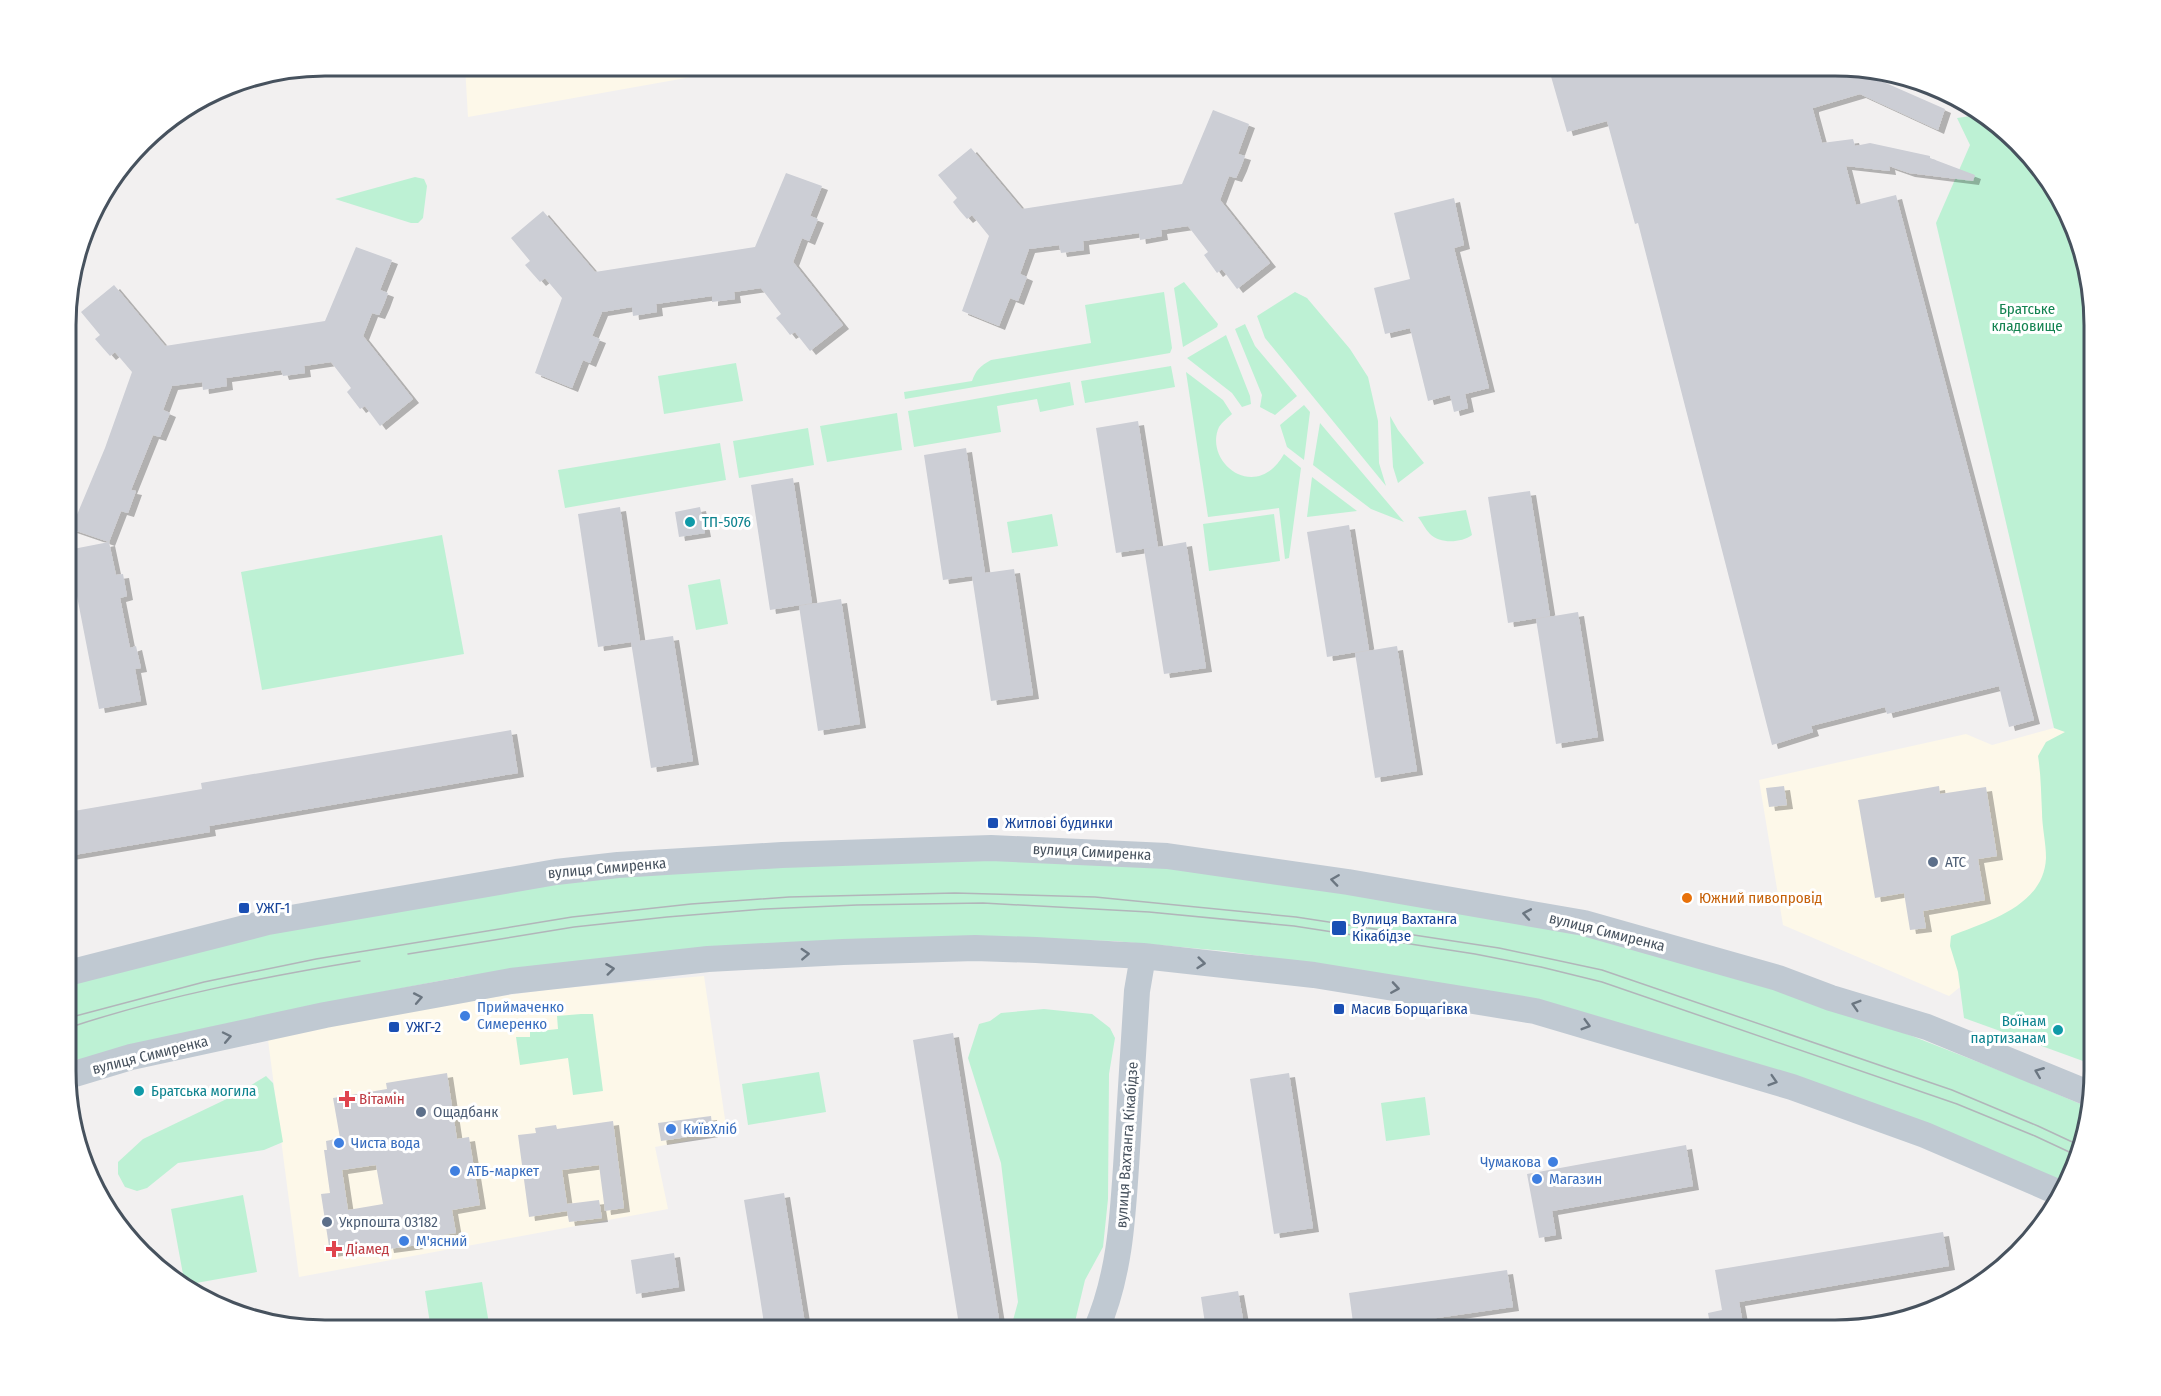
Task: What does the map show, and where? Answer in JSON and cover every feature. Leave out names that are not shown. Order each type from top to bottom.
[{"type":"street","name":"вулиця Симиренка","points":[[76,971],[268,922],[555,872],[782,855],[992,848],[1167,856],[1348,882],[1584,923],[1778,978],[1831,998],[1927,1027],[2083,1091]]},
{"type":"street","name":"вулиця Симиренка","points":[[76,1074],[131,1057],[325,1015],[511,981],[617,968],[708,959],[975,948],[1143,956],[1314,975],[1535,1011],[1792,1087],[1925,1136],[2054,1190]]},
{"type":"street","name":"вулиця Вахтанга Кікабідзе","points":[[1101,1320],[1107,1306],[1118,1262],[1137,991],[1143,956]]},
{"type":"shaded area","points":[[466,76],[697,76],[468,117]]},
{"type":"shaded area","points":[[2054,728],[2066,732],[2084,873],[2029,931],[1949,996],[1783,925],[1759,780],[1966,734],[1992,745]]},
{"type":"shaded area","points":[[704,976],[727,1133],[655,1147],[668,1209],[299,1277],[268,1040],[403,1010],[552,989]]},
{"type":"green space","name":"Братське кладовище","points":[[1970,116],[1974,118],[2000,138],[2023,161],[2043,187],[2059,215],[2066,230],[2080,277],[2084,309],[2084,1061],[1964,1018],[1958,972],[1950,946],[1951,936],[1997,917],[2025,900],[2036,888],[2043,875],[2046,858],[2038,756],[2046,742],[2065,732],[2054,728],[1936,223],[1970,145],[1957,118]]},
{"type":"green space","points":[[415,177],[424,179],[427,186],[423,218],[418,223],[411,223],[335,199]]},
{"type":"green space","points":[[1184,282],[1218,324],[1217,327],[1183,347],[1174,288]]},
{"type":"green space","points":[[1164,292],[1172,348],[1170,353],[905,399],[904,392],[972,381],[979,369],[991,360],[1091,343],[1085,305]]},
{"type":"green space","points":[[1295,292],[1307,298],[1350,349],[1368,377],[1378,421],[1379,463],[1386,486],[1265,338],[1257,316]]},
{"type":"green space","points":[[1245,324],[1255,346],[1297,396],[1275,415],[1260,407],[1262,395],[1235,329]]},
{"type":"green space","points":[[1226,335],[1250,396],[1251,404],[1242,407],[1232,393],[1187,358]]},
{"type":"green space","points":[[736,363],[743,401],[664,414],[658,376]]},
{"type":"green space","points":[[1171,366],[1175,387],[1085,403],[1081,381]]},
{"type":"green space","points":[[1186,372],[1223,400],[1232,414],[1219,427],[1216,440],[1218,453],[1225,464],[1235,472],[1247,477],[1260,476],[1273,469],[1284,454],[1301,468],[1289,558],[1285,559],[1279,508],[1208,517]]},
{"type":"green space","points":[[1070,382],[1074,405],[1040,412],[1037,399],[997,406],[1001,432],[914,447],[908,411]]},
{"type":"green space","points":[[1304,405],[1310,412],[1304,460],[1287,447],[1280,425]]},
{"type":"green space","points":[[897,413],[902,450],[827,462],[820,426]]},
{"type":"green space","points":[[1390,416],[1424,463],[1398,483],[1393,467]]},
{"type":"green space","points":[[1320,423],[1404,522],[1371,509],[1313,465]]},
{"type":"green space","points":[[808,428],[814,465],[739,478],[733,441]]},
{"type":"green space","points":[[720,443],[726,480],[565,508],[558,470]]},
{"type":"green space","points":[[1312,477],[1357,511],[1307,517]]},
{"type":"green space","points":[[1466,510],[1472,535],[1457,541],[1439,540],[1434,537],[1418,517]]},
{"type":"green space","points":[[1052,514],[1058,546],[1012,553],[1007,522]]},
{"type":"green space","points":[[1274,514],[1280,561],[1209,571],[1203,524]]},
{"type":"green space","points":[[442,535],[464,654],[262,690],[241,572]]},
{"type":"green space","points":[[720,579],[728,624],[696,630],[688,585]]},
{"type":"green space","points":[[983,859],[1207,870],[1552,928],[1719,970],[1884,1025],[2082,1105],[2080,1119],[2059,1180],[1900,1115],[1310,963],[1224,951],[1114,941],[995,938],[595,959],[460,977],[340,1000],[81,1061],[76,1059],[76,980],[296,928],[496,892],[614,877],[729,866]]},
{"type":"green space","points":[[1044,1009],[1092,1014],[1110,1028],[1115,1038],[1109,1074],[1108,1199],[1103,1247],[1085,1280],[1075,1320],[1013,1320],[1018,1302],[1001,1163],[968,1058],[979,1024],[990,1021],[1001,1013]]},
{"type":"green space","points":[[593,1014],[603,1091],[573,1095],[568,1058],[520,1065],[516,1037],[530,1037],[530,1032],[558,1029],[557,1016]]},
{"type":"green space","points":[[819,1072],[826,1112],[748,1125],[742,1084]]},
{"type":"green space","points":[[266,1076],[273,1083],[283,1142],[264,1150],[178,1163],[147,1188],[137,1191],[125,1187],[118,1174],[118,1162],[143,1139],[235,1095]]},
{"type":"green space","points":[[1425,1097],[1430,1135],[1386,1141],[1381,1103]]},
{"type":"green space","points":[[243,1195],[257,1272],[196,1283],[187,1278],[183,1275],[171,1209]]},
{"type":"green space","points":[[482,1282],[488,1320],[429,1320],[425,1291]]},
{"type":"building","points":[[1551,76],[1852,77],[1880,81],[1945,109],[1938,130],[1860,94],[1813,108],[1813,110],[1822,143],[1853,139],[1855,146],[1870,143],[1930,156],[1930,158],[1975,175],[1973,181],[1909,173],[1889,166],[1890,171],[1846,166],[1856,205],[1896,195],[2034,720],[2009,727],[1999,686],[1887,714],[1885,707],[1811,726],[1813,732],[1772,745],[1638,223],[1635,224],[1607,121],[1567,132]]},
{"type":"building","points":[[1213,110],[1249,124],[1238,154],[1245,156],[1241,167],[1236,178],[1229,176],[1220,200],[1270,263],[1237,289],[1222,269],[1217,273],[1204,255],[1208,252],[1188,226],[1161,230],[1162,236],[1140,240],[1139,233],[1083,241],[1084,250],[1061,253],[1059,245],[1029,249],[1020,274],[1027,277],[1018,301],[1010,298],[999,326],[962,311],[989,236],[972,215],[967,219],[960,211],[953,202],[957,198],[938,175],[971,148],[1022,209],[1182,184]]},
{"type":"building","points":[[786,173],[822,186],[810,216],[818,219],[809,241],[802,238],[793,262],[843,325],[810,351],[795,332],[790,335],[776,318],[781,314],[761,288],[734,292],[735,299],[712,302],[712,296],[656,304],[657,312],[633,316],[632,307],[602,312],[592,336],[600,339],[590,363],[583,360],[572,388],[535,373],[562,298],[545,278],[540,282],[525,265],[530,261],[511,238],[543,211],[595,272],[755,247]]},
{"type":"building","points":[[1454,198],[1464,245],[1454,248],[1489,388],[1465,394],[1468,408],[1454,412],[1450,395],[1428,401],[1410,328],[1385,334],[1374,288],[1410,279],[1394,213]]},
{"type":"building","points":[[356,247],[392,260],[380,290],[388,293],[384,304],[379,315],[372,313],[363,336],[413,399],[380,426],[365,406],[360,409],[347,392],[351,388],[331,362],[304,366],[305,373],[283,376],[281,370],[226,378],[227,386],[203,390],[202,382],[172,386],[163,410],[170,413],[160,437],[153,435],[131,490],[136,491],[128,513],[121,511],[109,542],[76,531],[76,517],[105,448],[132,372],[115,352],[110,356],[95,339],[100,335],[81,312],[114,285],[165,346],[325,321]]},
{"type":"building","points":[[1138,421],[1158,547],[1186,542],[1206,668],[1164,674],[1144,549],[1155,547],[1116,553],[1096,428]]},
{"type":"building","points":[[966,448],[985,573],[1014,569],[1033,695],[991,701],[972,576],[943,580],[924,455]]},
{"type":"building","points":[[793,478],[812,603],[770,610],[751,485]]},
{"type":"building","points":[[1530,491],[1550,616],[1508,623],[1488,497]]},
{"type":"building","points":[[620,507],[640,641],[673,636],[693,761],[651,768],[631,642],[598,647],[578,514]]},
{"type":"building","name":"ТП-5076","points":[[700,507],[705,533],[679,537],[675,512]]},
{"type":"building","points":[[1349,525],[1369,650],[1327,657],[1307,532]]},
{"type":"building","points":[[109,542],[116,575],[123,574],[127,596],[120,598],[130,648],[136,646],[141,668],[135,669],[141,701],[99,709],[76,591],[76,548]]},
{"type":"building","points":[[841,599],[860,724],[818,731],[799,606]]},
{"type":"building","points":[[1578,612],[1598,737],[1556,744],[1536,619]]},
{"type":"building","points":[[1397,646],[1417,771],[1375,778],[1355,653]]},
{"type":"building","points":[[511,730],[518,773],[209,826],[210,832],[76,855],[76,811],[202,789],[201,783]]},
{"type":"building","points":[[1784,786],[1787,805],[1769,807],[1766,788]]},
{"type":"building","points":[[1939,786],[1940,794],[1986,787],[1997,856],[1978,859],[1985,900],[1923,911],[1926,928],[1910,930],[1904,893],[1875,898],[1858,800]]},
{"type":"building","points":[[953,1033],[999,1319],[958,1320],[913,1040]]},
{"type":"building","points":[[447,1073],[457,1139],[469,1137],[480,1205],[452,1210],[456,1233],[417,1239],[418,1245],[388,1249],[387,1244],[330,1253],[321,1194],[330,1193],[324,1150],[327,1150],[326,1141],[340,1138],[333,1098],[387,1089],[386,1083]],"holes":[[[376,1165],[383,1204],[348,1210],[342,1170]]]},
{"type":"building","points":[[1289,1073],[1313,1228],[1274,1234],[1250,1079]]},
{"type":"building","points":[[711,1116],[713,1133],[661,1141],[658,1123]]},
{"type":"building","points":[[613,1121],[624,1208],[605,1211],[599,1165],[562,1170],[567,1204],[599,1200],[602,1218],[569,1222],[567,1211],[529,1217],[518,1135],[536,1133],[535,1128],[556,1125],[557,1129]]},
{"type":"building","points":[[1686,1145],[1693,1186],[1552,1211],[1556,1235],[1539,1238],[1527,1174]]},
{"type":"building","points":[[784,1193],[804,1320],[763,1320],[744,1200]]},
{"type":"building","points":[[1943,1232],[1949,1266],[1739,1302],[1742,1320],[1709,1320],[1708,1313],[1722,1310],[1715,1270]]},
{"type":"building","points":[[674,1253],[679,1287],[636,1294],[631,1260]]},
{"type":"building","points":[[1507,1270],[1513,1307],[1423,1320],[1353,1320],[1349,1293]]},
{"type":"building","points":[[1238,1291],[1243,1320],[1204,1320],[1201,1297]]},
{"type":"tram line","points":[[76,1016],[204,982],[316,959],[572,917],[691,904],[789,897],[955,893],[1095,897],[1296,917],[1499,948],[1602,970],[1952,1090],[2074,1143]]},
{"type":"tram line","points":[[408,954],[574,927],[765,909],[857,905],[983,903],[1149,912],[1294,926],[1475,954],[1602,982],[1957,1104],[2070,1153]]},
{"type":"tram line","points":[[76,1025],[212,989],[360,961]]},
{"type":"place","name":"ТП-5076","points":[[690,522]]},
{"type":"place","name":"Житлові будинки","points":[[993,823]]},
{"type":"place","name":"АТС","points":[[1933,862]]},
{"type":"place","name":"Южний пивопровід","points":[[1687,898]]},
{"type":"place","name":"УЖГ-1","points":[[244,908]]},
{"type":"place","name":"Вулиця Вахтанга Кікабідзе","points":[[1339,928]]},
{"type":"place","name":"Масив Борщагівка","points":[[1339,1009]]},
{"type":"place","name":"Приймаченко Симеренко","points":[[465,1016]]},
{"type":"place","name":"УЖГ-2","points":[[394,1027]]},
{"type":"place","name":"Воїнам партизанам","points":[[2058,1030]]},
{"type":"place","name":"Братська могила","points":[[139,1091]]},
{"type":"place","name":"Вітамін","points":[[347,1099]]},
{"type":"place","name":"Ощадбанк","points":[[421,1112]]},
{"type":"place","name":"КиївХліб","points":[[671,1129]]},
{"type":"place","name":"Чиста вода","points":[[339,1143]]},
{"type":"place","name":"Чумакова","points":[[1553,1162]]},
{"type":"place","name":"АТБ-маркет","points":[[455,1171]]},
{"type":"place","name":"Магазин","points":[[1537,1179]]},
{"type":"place","name":"Укрпошта 03182","points":[[327,1222]]},
{"type":"place","name":"М'ясний","points":[[404,1241]]},
{"type":"place","name":"Діамед","points":[[334,1249]]}]
